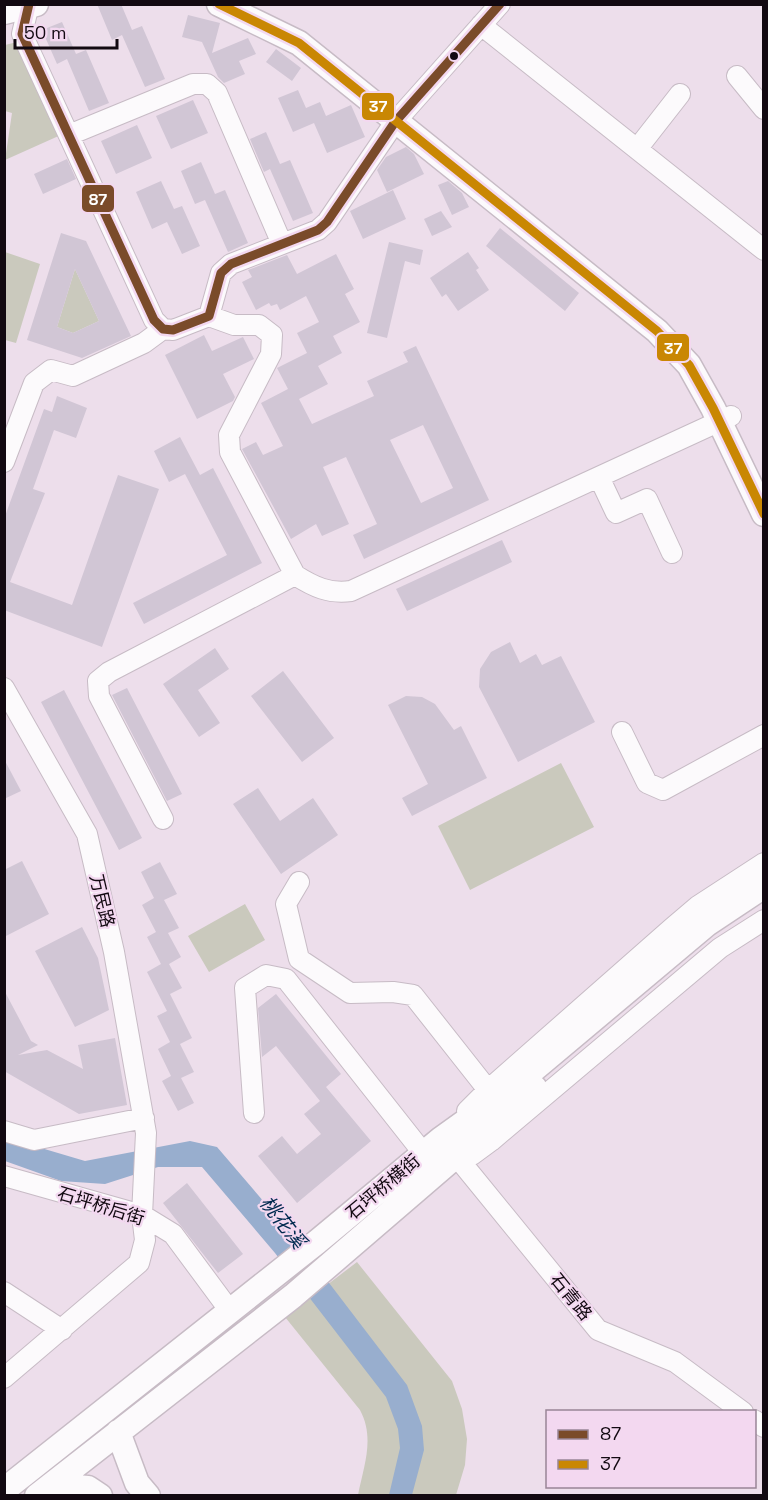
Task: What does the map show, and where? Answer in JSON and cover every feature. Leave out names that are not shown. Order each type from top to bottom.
[{"type":"main road","points":[[219,4],[298,43],[400,117],[666,320],[698,351],[764,514]]},
{"type":"main road","points":[[253,4],[303,30],[400,117]]},
{"type":"main road","points":[[4,12],[31,5]]},
{"type":"main road","points":[[726,419],[764,484]]},
{"type":"main road","name":"石坪桥横街","points":[[4,1490],[317,1242],[432,1146],[508,1090],[707,924],[764,886]]},
{"type":"main road","name":"石坪桥横街","points":[[44,1490],[332,1264],[713,936],[764,904]]},
{"type":"main road","points":[[118,1432],[142,1489]]},
{"type":"main road","points":[[44,1490],[88,1488],[101,1495],[122,1480],[142,1489]]},
{"type":"street","points":[[209,316],[221,273],[231,264],[318,230],[327,222],[400,117],[500,4]]},
{"type":"street","points":[[31,5],[22,34],[154,320],[163,329],[173,330],[209,316],[234,325],[259,325],[272,334],[271,354],[229,435],[230,452],[295,575],[314,587],[334,594],[351,591],[726,419]]},
{"type":"street","points":[[481,25],[764,250]]},
{"type":"street","points":[[737,76],[764,109]]},
{"type":"street","points":[[69,135],[193,84],[207,84],[217,93],[282,244]]},
{"type":"street","points":[[637,149],[680,94]]},
{"type":"street","points":[[4,462],[34,383],[51,370],[73,376],[144,343],[163,329]]},
{"type":"street","points":[[599,477],[616,513],[647,499],[672,553]]},
{"type":"street","points":[[163,819],[99,696],[98,681],[109,672],[295,575]]},
{"type":"street","name":"万民路","points":[[4,688],[87,834],[114,952],[145,1125],[142,1211],[145,1240],[139,1263],[4,1378]]},
{"type":"street","points":[[622,732],[647,783],[663,790],[764,735]]},
{"type":"street","points":[[254,1113],[245,988],[266,975],[286,979],[432,1146],[488,1090],[698,906],[764,863]]},
{"type":"street","points":[[299,882],[286,904],[299,958],[350,993],[393,992],[413,995],[488,1090]]},
{"type":"street","points":[[428,1180],[461,1162],[491,1141],[720,948],[764,920]]},
{"type":"street","points":[[4,1131],[34,1140],[145,1125]]},
{"type":"street","name":"石青路","points":[[461,1162],[598,1330],[675,1362],[740,1410]]},
{"type":"street","name":"石坪桥后街","points":[[4,1176],[142,1211],[173,1234],[230,1311]]},
{"type":"street","points":[[4,1292],[62,1330]]},
{"type":"shaded area","points":[[21,41],[63,134],[5,160],[12,113],[5,111],[5,45]]},
{"type":"shaded area","points":[[5,252],[40,264],[16,343],[5,340]]},
{"type":"shaded area","points":[[75,269],[99,321],[73,333],[57,327]]},
{"type":"shaded area","points":[[561,763],[594,827],[470,890],[438,826]]},
{"type":"shaded area","points":[[245,904],[265,940],[209,972],[188,936]]},
{"type":"shaded area","points":[[357,1262],[452,1381],[462,1409],[467,1439],[465,1465],[456,1495],[358,1495],[368,1441],[360,1410],[285,1317]]},
{"type":"water","points":[[4,1137],[85,1161],[190,1141],[217,1147],[294,1237],[407,1385],[422,1426],[424,1450],[412,1495],[389,1495],[400,1448],[398,1429],[386,1397],[275,1253],[202,1167],[158,1167],[105,1184],[61,1181],[5,1161]]},
{"type":"building","points":[[97,4],[121,4],[132,30],[142,26],[165,79],[145,87],[122,35],[112,40]]},
{"type":"building","points":[[188,15],[220,23],[212,53],[248,38],[256,54],[239,61],[245,74],[224,83],[218,77],[202,42],[182,37]]},
{"type":"building","points":[[62,22],[76,54],[86,50],[109,103],[89,111],[67,59],[57,64],[42,30]]},
{"type":"building","points":[[276,49],[301,68],[292,81],[266,62]]},
{"type":"building","points":[[298,90],[306,108],[320,102],[326,116],[351,105],[365,137],[327,153],[314,123],[293,132],[278,98]]},
{"type":"building","points":[[193,100],[208,133],[171,149],[156,116]]},
{"type":"building","points":[[137,125],[152,158],[116,174],[101,141]]},
{"type":"building","points":[[266,132],[280,164],[290,160],[313,213],[293,221],[270,169],[264,172],[250,139]]},
{"type":"building","points":[[406,147],[414,154],[424,174],[387,192],[377,170],[386,157]]},
{"type":"building","points":[[67,159],[76,179],[43,194],[34,174]]},
{"type":"building","points":[[201,162],[215,194],[225,190],[248,243],[228,252],[205,200],[195,204],[181,171]]},
{"type":"building","points":[[161,181],[174,209],[182,206],[200,246],[182,254],[167,222],[152,229],[136,192]]},
{"type":"building","points":[[448,181],[462,193],[469,207],[452,215],[438,185]]},
{"type":"building","points":[[393,190],[406,219],[363,239],[350,211]]},
{"type":"building","points":[[441,211],[452,227],[432,236],[424,219]]},
{"type":"building","points":[[500,228],[579,293],[565,311],[486,246]]},
{"type":"building","points":[[61,233],[86,241],[131,336],[82,358],[27,340]],"holes":[[[75,269],[99,321],[73,333],[57,327]]]},
{"type":"building","points":[[389,242],[423,250],[420,265],[405,261],[387,338],[367,333]]},
{"type":"building","points":[[468,252],[479,268],[476,270],[489,290],[458,311],[446,294],[442,297],[430,278]]},
{"type":"building","points":[[336,254],[354,289],[345,294],[360,322],[333,336],[342,353],[318,366],[328,384],[299,399],[312,424],[374,396],[367,381],[408,362],[403,352],[416,346],[489,500],[364,559],[353,535],[377,524],[346,457],[323,467],[349,524],[322,536],[316,524],[291,539],[242,449],[256,442],[263,455],[283,446],[261,403],[288,389],[277,368],[307,353],[297,333],[319,322],[306,296],[280,310],[277,304],[271,306],[269,303],[256,310],[242,282],[252,277],[248,270],[287,255],[297,274]],"holes":[[[423,425],[453,488],[421,503],[390,440]]]},
{"type":"building","points":[[204,335],[212,351],[243,337],[254,359],[223,374],[235,397],[233,401],[197,419],[165,355]]},
{"type":"building","points":[[57,396],[87,408],[76,438],[54,430],[33,489],[45,493],[10,582],[72,605],[118,475],[159,489],[102,647],[4,610],[4,519],[44,409],[52,412]]},
{"type":"building","points":[[180,437],[200,475],[213,468],[262,563],[144,624],[133,603],[227,555],[185,474],[169,482],[154,451]]},
{"type":"building","points":[[502,540],[512,562],[407,611],[396,589]]},
{"type":"building","points":[[510,642],[520,663],[536,654],[542,665],[561,656],[595,722],[518,762],[479,687],[480,669],[491,652]]},
{"type":"building","points":[[215,648],[229,669],[198,690],[220,723],[199,737],[163,684]]},
{"type":"building","points":[[283,671],[334,738],[302,762],[251,696]]},
{"type":"building","points":[[127,688],[182,794],[167,801],[112,695]]},
{"type":"building","points":[[64,690],[142,838],[119,850],[41,702]]},
{"type":"building","points":[[406,696],[422,697],[435,704],[454,730],[461,726],[487,778],[412,816],[402,798],[428,784],[388,705]]},
{"type":"building","points":[[4,759],[21,791],[4,799]]},
{"type":"building","points":[[258,788],[280,821],[313,798],[338,835],[281,874],[233,804]]},
{"type":"building","points":[[22,861],[49,914],[4,937],[4,870]]},
{"type":"building","points":[[160,862],[177,894],[164,900],[179,928],[168,933],[181,957],[169,964],[182,988],[170,994],[192,1038],[180,1044],[194,1072],[181,1078],[194,1103],[178,1111],[162,1081],[171,1076],[158,1049],[170,1042],[157,1016],[167,1011],[147,972],[161,964],[147,937],[156,932],[142,905],[154,898],[141,872]]},
{"type":"building","points":[[82,927],[98,958],[109,1010],[75,1027],[35,951]]},
{"type":"building","points":[[4,990],[31,1041],[38,1045],[18,1055],[47,1050],[83,1069],[78,1045],[115,1038],[127,1105],[79,1114],[4,1071]]},
{"type":"building","points":[[276,994],[341,1074],[326,1087],[371,1141],[297,1203],[258,1156],[282,1136],[297,1154],[321,1134],[304,1114],[320,1101],[276,1046],[262,1057],[258,1008]]},
{"type":"building","points":[[187,1183],[243,1254],[218,1273],[163,1203]]},
{"type":"transit line","name":"87","points":[[29,4],[22,34],[154,320],[163,329],[173,330],[209,316],[221,273],[231,264],[318,230],[327,222],[395,122],[500,4]]},
{"type":"transit line","name":"37","points":[[219,4],[299,43],[657,331],[689,365],[713,408],[764,514]]},
{"type":"water label","name":"桃花溪","points":[[283,1222]]}]
